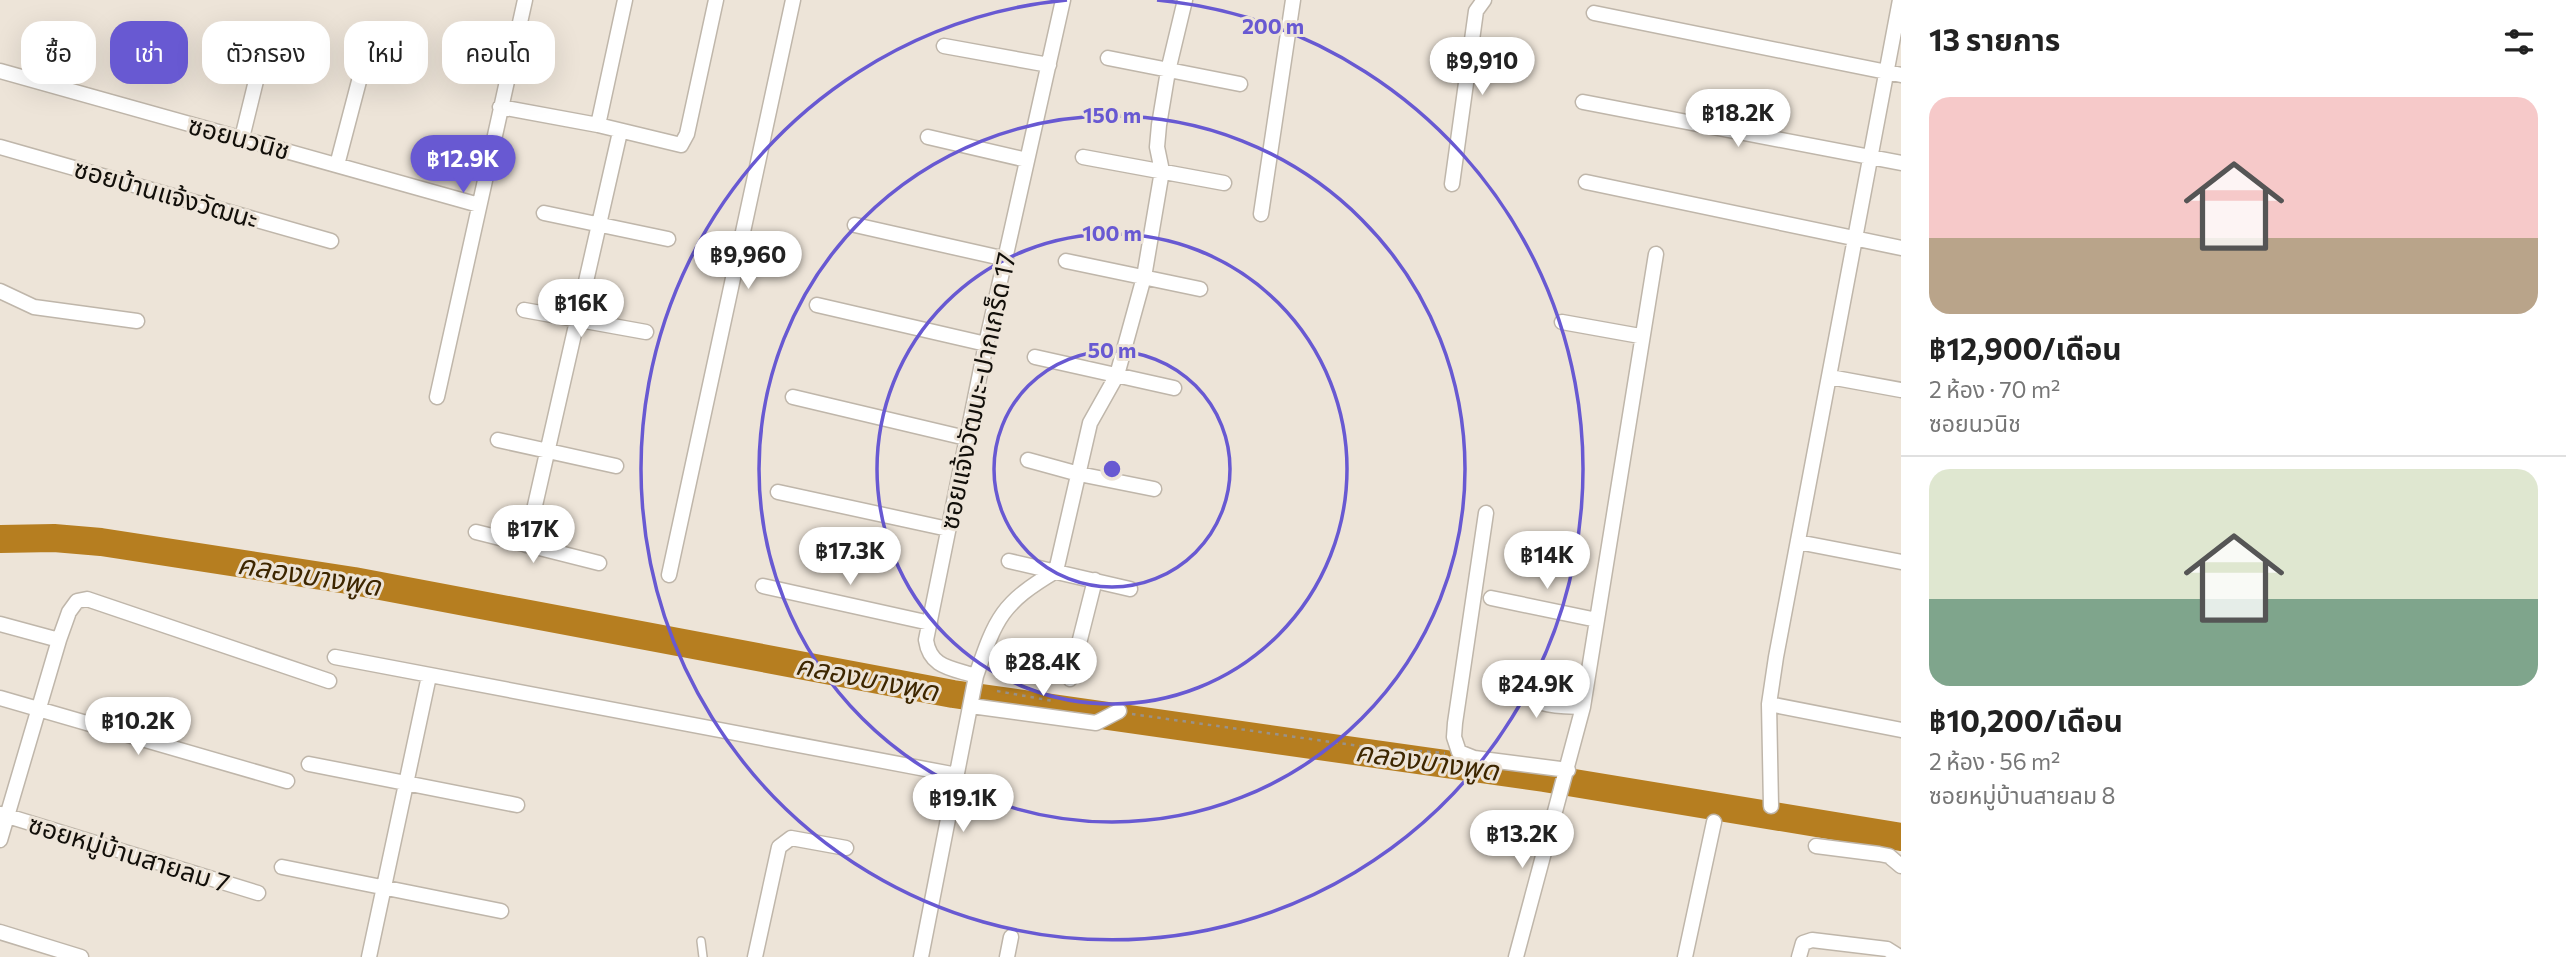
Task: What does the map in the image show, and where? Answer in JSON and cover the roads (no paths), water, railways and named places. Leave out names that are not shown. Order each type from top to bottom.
[{"type":"street","points":[[437,397],[525,0]]},
{"type":"street","points":[[598,125],[625,0]]},
{"type":"street","points":[[500,107],[598,125],[681,145],[687,134],[716,0]]},
{"type":"street","points":[[669,575],[793,0]]},
{"type":"street","name":"ซอยแจ้งวัฒนะ-ปากเกร็ด 17","points":[[976,676],[934,661],[928,655],[926,640],[986,344],[1063,0]]},
{"type":"street","points":[[920,957],[976,676],[991,631],[1003,613],[1020,592],[1056,571],[1090,423],[1117,374],[1144,277],[1162,172],[1157,147],[1168,71],[1185,0]]},
{"type":"street","points":[[1261,214],[1293,0]]},
{"type":"street","points":[[1452,184],[1476,11],[1484,0]]},
{"type":"street","points":[[1771,806],[1769,704],[1869,157],[1894,73],[1900,0]]},
{"type":"street","points":[[1594,13],[1894,73]]},
{"type":"street","points":[[944,46],[1049,65]]},
{"type":"street","points":[[1108,58],[1240,84]]},
{"type":"street","name":"ซอยนวนิช","points":[[0,71],[479,205]]},
{"type":"street","points":[[242,138],[255,84]]},
{"type":"street","points":[[337,165],[358,84]]},
{"type":"street","points":[[1583,102],[1901,163]]},
{"type":"street","points":[[526,545],[620,132]]},
{"type":"street","points":[[928,137],[1027,160]]},
{"type":"street","name":"ซอยบ้านแจ้งวัฒนะ","points":[[0,148],[331,241]]},
{"type":"street","points":[[1083,157],[1224,183]]},
{"type":"street","points":[[1586,182],[1901,248]]},
{"type":"street","points":[[544,213],[668,239]]},
{"type":"street","points":[[855,225],[1006,259]]},
{"type":"street","points":[[1517,957],[1583,707],[1640,336],[1656,254]]},
{"type":"street","points":[[1066,261],[1200,289]]},
{"type":"street","points":[[0,291],[34,307],[137,321]]},
{"type":"street","points":[[817,305],[986,344]]},
{"type":"street","points":[[524,310],[646,332]]},
{"type":"street","points":[[1562,322],[1640,336]]},
{"type":"street","points":[[1035,356],[1174,388]]},
{"type":"street","points":[[1830,377],[1901,390]]},
{"type":"street","points":[[793,397],[966,438]]},
{"type":"street","points":[[498,440],[616,466]]},
{"type":"street","points":[[1028,460],[1079,474],[1154,489]]},
{"type":"street","points":[[778,492],[948,529]]},
{"type":"street","points":[[1486,513],[1455,723],[1454,737],[1458,752],[1564,781]]},
{"type":"street","points":[[476,531],[599,563]]},
{"type":"street","points":[[1798,542],[1901,562]]},
{"type":"street","points":[[1009,561],[1130,589]]},
{"type":"street","points":[[1070,679],[1095,580]]},
{"type":"street","points":[[763,586],[929,623]]},
{"type":"street","points":[[1491,598],[1597,620]]},
{"type":"street","points":[[0,840],[4,815],[72,606],[87,599],[329,681]]},
{"type":"street","points":[[0,624],[59,640]]},
{"type":"street","points":[[335,657],[957,775]]},
{"type":"street","points":[[369,957],[429,676]]},
{"type":"street","points":[[1519,683],[1529,698],[1540,703],[1583,707]]},
{"type":"street","points":[[0,698],[287,781]]},
{"type":"street","points":[[972,700],[1096,723],[1119,711]]},
{"type":"street","points":[[1769,704],[1901,730]]},
{"type":"street","points":[[309,764],[517,805]]},
{"type":"street","name":"ซอยหมู่บ้านสายลม 7","points":[[4,815],[258,893]]},
{"type":"street","points":[[1685,957],[1714,822]]},
{"type":"street","points":[[755,957],[779,847],[791,838],[846,848]]},
{"type":"street","points":[[1816,845],[1879,854],[1901,866]]},
{"type":"street","points":[[282,867],[501,911]]},
{"type":"street","points":[[0,932],[81,957]]},
{"type":"street","points":[[1007,957],[1011,937]]},
{"type":"street","points":[[1799,957],[1803,943],[1812,940],[1886,949],[1900,957]]},
{"type":"lane","points":[[701,941],[703,957]]},
{"type":"waterway","name":"คลองบางพูด","points":[[0,539],[54,538],[101,542],[354,581],[953,694],[1544,778],[1901,837]]}]
